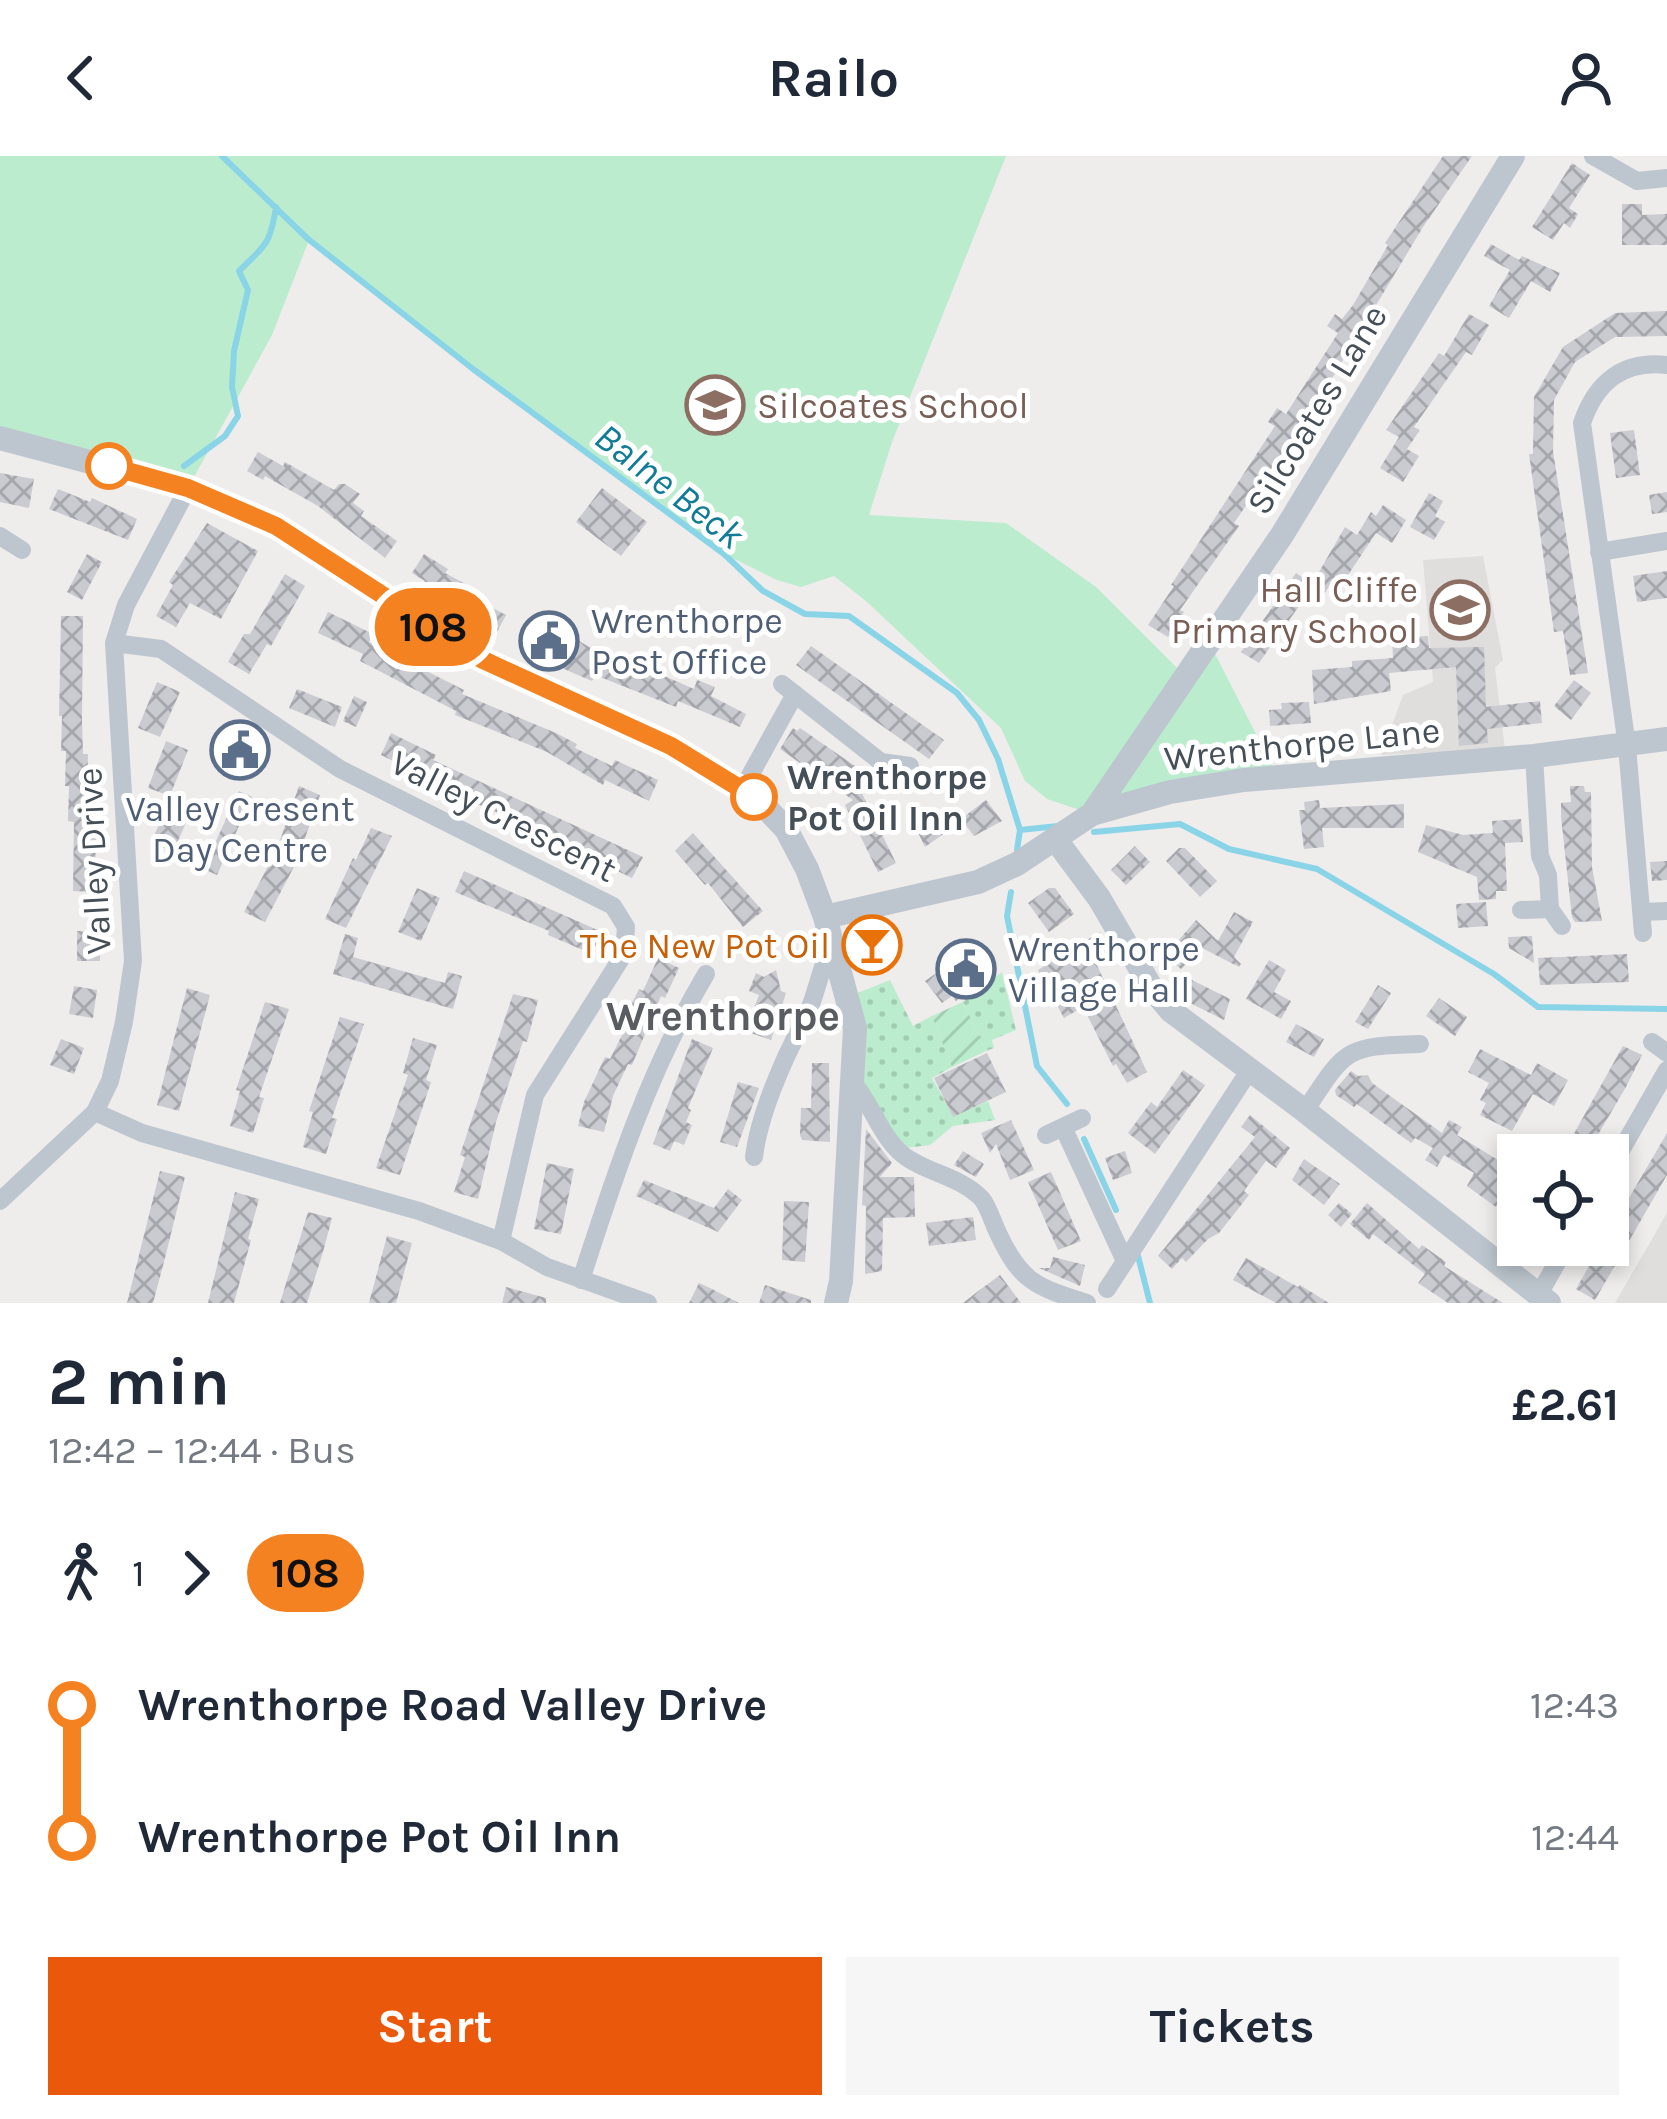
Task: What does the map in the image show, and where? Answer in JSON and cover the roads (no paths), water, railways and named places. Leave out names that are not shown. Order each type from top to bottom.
[{"type":"street","name":"Silcoates Lane","points":[[1092,814],[1282,535],[1514,156]]},
{"type":"street","points":[[1593,156],[1637,181],[1667,178]]},
{"type":"street","points":[[1643,933],[1627,746],[1582,423],[1589,403],[1613,374],[1632,366],[1667,365]]},
{"type":"street","points":[[0,438],[188,488],[276,526],[481,659],[671,746],[743,788],[786,830],[829,930],[855,1028],[842,1281],[836,1303]]},
{"type":"street","name":"Valley Drive","points":[[0,1201],[95,1112],[110,1081],[134,961],[114,644],[126,605],[188,488]]},
{"type":"street","points":[[0,536],[22,550]]},
{"type":"street","points":[[1599,552],[1667,541]]},
{"type":"street","name":"Valley Crescent","points":[[114,644],[161,649],[340,770],[593,894],[622,916],[624,954],[535,1095],[501,1240]]},
{"type":"street","points":[[743,788],[788,689],[875,767],[910,766]]},
{"type":"street","name":"Wrenthorpe Lane","points":[[829,930],[979,882],[1056,841],[1092,814],[1171,792],[1244,780],[1534,756],[1667,739]]},
{"type":"street","points":[[1534,756],[1540,856],[1548,875],[1550,909],[1562,926]]},
{"type":"street","points":[[1056,841],[1099,898],[1160,998],[1543,1299],[1558,1266]]},
{"type":"street","points":[[1521,910],[1550,909]]},
{"type":"street","points":[[1642,912],[1667,910]]},
{"type":"street","points":[[754,1157],[786,1054],[806,1020],[829,930]]},
{"type":"street","points":[[581,1280],[623,1150],[676,1024],[706,974]]},
{"type":"street","points":[[1305,1111],[1340,1059],[1351,1051],[1420,1044]]},
{"type":"street","points":[[1629,1136],[1667,1070]]},
{"type":"street","points":[[1107,1289],[1249,1071]]},
{"type":"street","points":[[855,1085],[889,1142],[905,1157],[962,1184],[983,1201],[1012,1264],[1029,1282],[1088,1303]]},
{"type":"street","points":[[95,1112],[142,1133],[419,1210],[501,1240],[581,1280],[648,1303]]},
{"type":"street","points":[[1064,1127],[1124,1259]]},
{"type":"waterway","name":"Balne Beck","points":[[222,156],[308,239],[473,369],[724,554],[763,591],[805,614],[849,616],[957,693],[979,720],[998,759],[1020,830],[1017,850]]},
{"type":"waterway","points":[[184,466],[225,436],[238,416],[232,387],[234,351],[248,290],[239,271],[265,244],[276,207]]},
{"type":"waterway","name":"Balne Beck","points":[[1094,832],[1180,824],[1229,849],[1317,869],[1494,974],[1538,1007],[1667,1009]]},
{"type":"waterway","name":"Balne Beck","points":[[1020,830],[1058,826]]},
{"type":"waterway","points":[[1011,892],[1007,916],[1037,1066],[1067,1104]]},
{"type":"waterway","points":[[1084,1139],[1116,1210]]},
{"type":"waterway","points":[[1138,1256],[1150,1303]]},
{"type":"place","name":"Silcoates School","points":[[715,405]]},
{"type":"place","name":"Hall Cliffe Primary School","points":[[1460,610]]},
{"type":"place","name":"Wrenthorpe Post Office","points":[[549,641]]},
{"type":"place","name":"Valley Cresent Day Centre","points":[[240,750]]},
{"type":"place","name":"Wrenthorpe Pot Oil Inn","points":[[754,797]]},
{"type":"place","name":"The New Pot Oil","points":[[872,945]]},
{"type":"place","name":"Wrenthorpe Village Hall","points":[[966,969]]},
{"type":"district","name":"Wrenthorpe","points":[[723,1015]]}]
